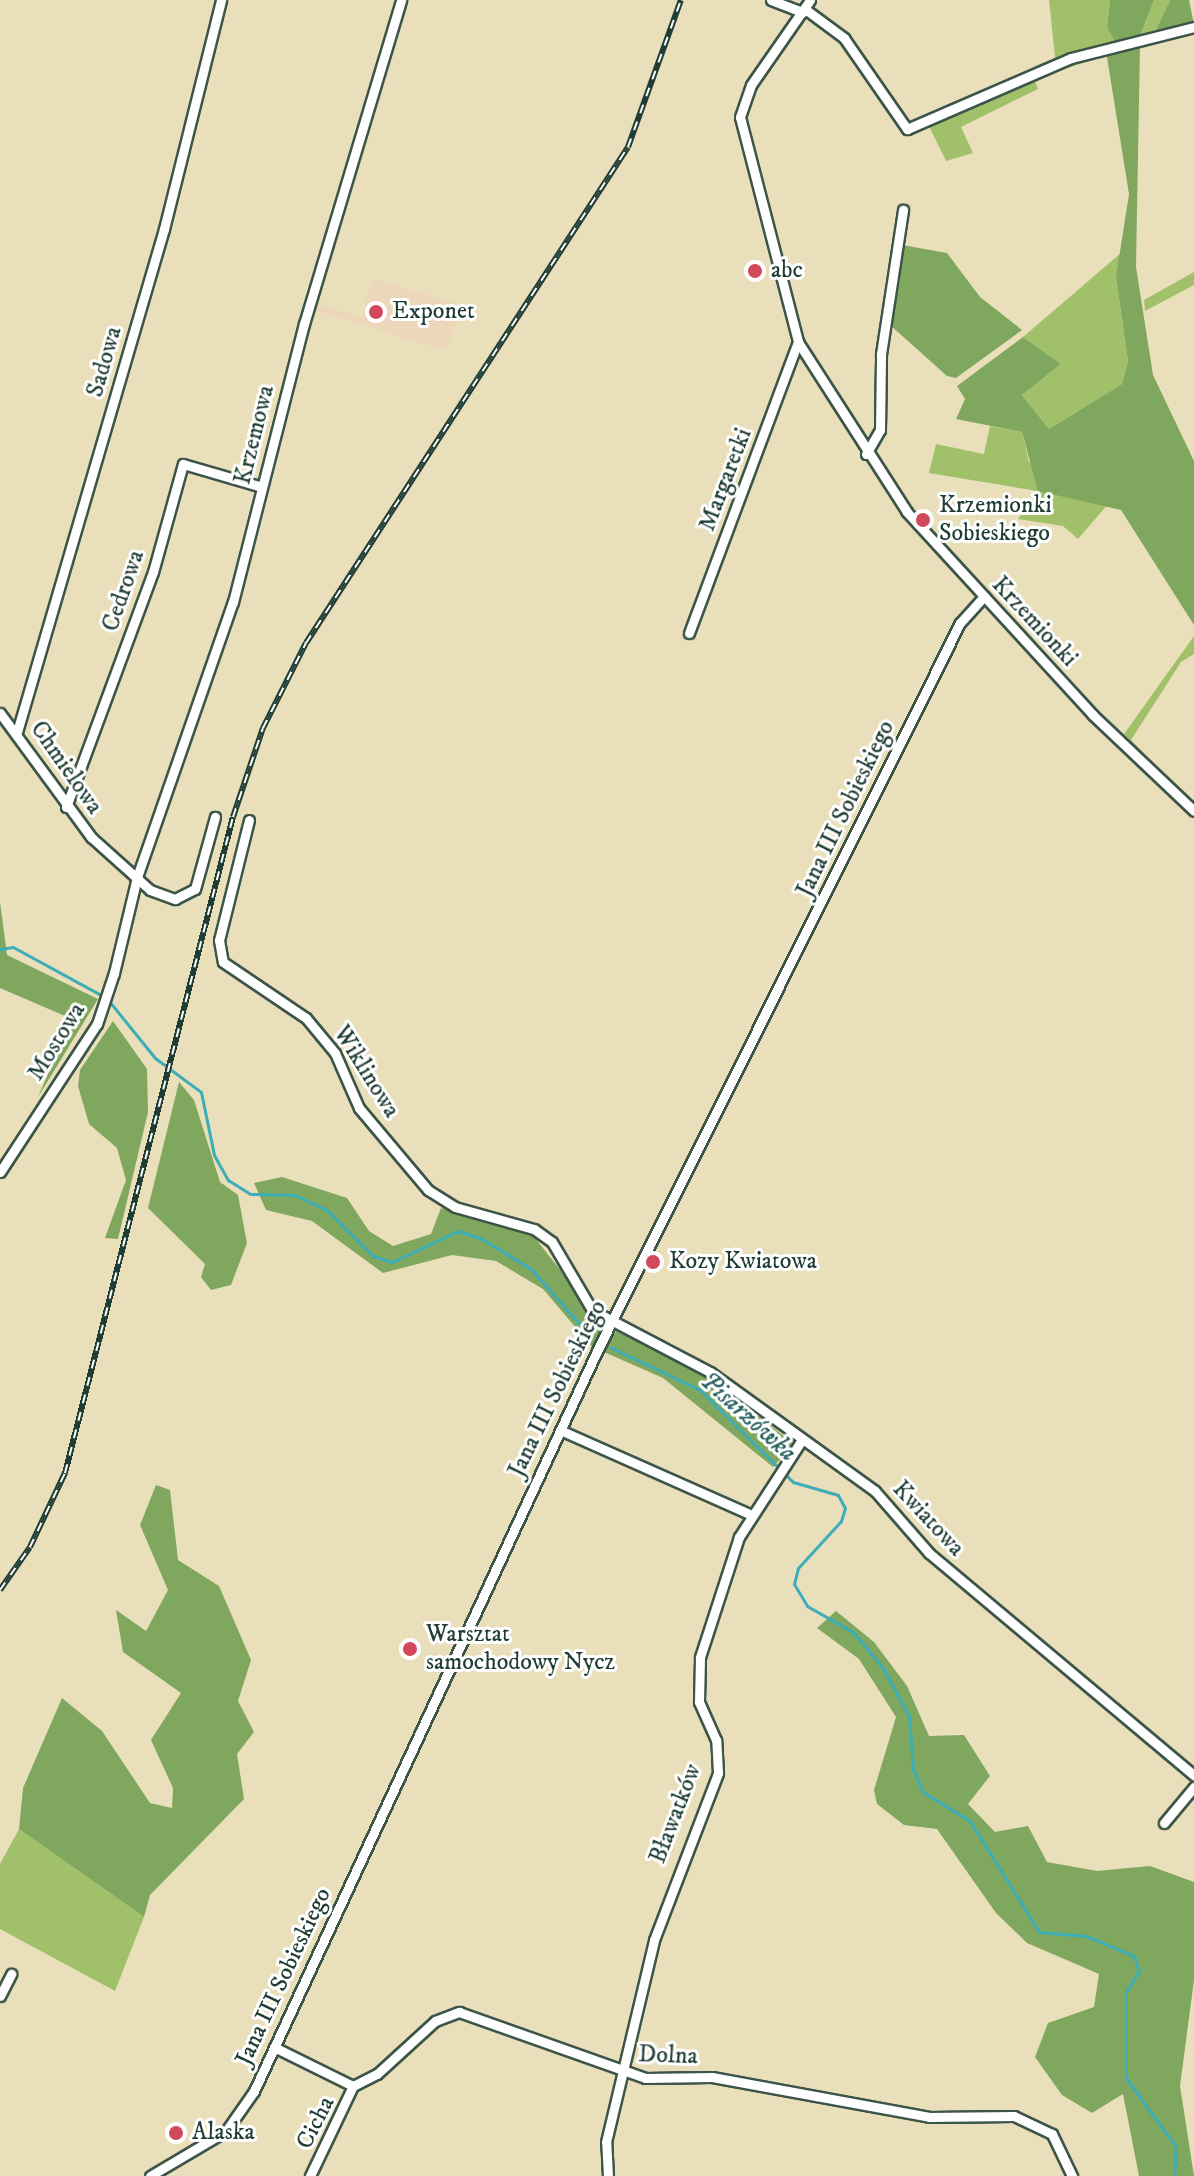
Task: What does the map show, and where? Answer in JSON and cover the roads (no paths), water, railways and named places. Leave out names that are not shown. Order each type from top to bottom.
[{"type":"street","name":"Sadowa","points":[[17,732],[164,229],[221,0]]},
{"type":"street","name":"Krzemowa","points":[[137,877],[204,693],[401,0]]},
{"type":"street","points":[[771,0],[806,7],[844,38],[907,129],[1058,63],[1194,27]]},
{"type":"street","name":"Krzemionki","points":[[806,7],[751,85],[740,117],[798,342],[866,454],[984,596],[1194,811]]},
{"type":"street","points":[[866,454],[880,430],[881,354],[903,210]]},
{"type":"street","name":"Margaretki","points":[[689,633],[798,342]]},
{"type":"street","name":"Cedrowa","points":[[66,807],[153,572],[183,464],[262,487]]},
{"type":"street","name":"Jana III Sobieskiego","points":[[150,2176],[226,2131],[274,2047],[597,1351],[960,623],[984,596]]},
{"type":"street","name":"Chmielowa","points":[[0,713],[17,732],[66,807],[137,877]]},
{"type":"street","points":[[137,877],[150,890],[186,897],[201,878],[215,817]]},
{"type":"street","name":"Wiklinowa","points":[[249,820],[219,940],[223,962],[306,1018],[335,1053],[359,1108],[428,1190],[455,1207],[534,1229],[552,1242],[592,1310],[611,1323]]},
{"type":"street","name":"Mostowa","points":[[0,1172],[97,1024],[137,877]]},
{"type":"street","name":"Kwiatowa","points":[[611,1323],[710,1372],[801,1441],[875,1491],[929,1553],[1194,1775]]},
{"type":"street","points":[[560,1430],[752,1515]]},
{"type":"street","name":"Bławatków","points":[[608,2176],[606,2142],[669,1886],[718,1773],[716,1740],[699,1702],[700,1657],[752,1515],[801,1441]]},
{"type":"street","points":[[1164,1823],[1194,1787]]},
{"type":"street","points":[[0,1996],[11,1974]]},
{"type":"street","name":"Dolna","points":[[353,2086],[377,2074],[435,2021],[459,2012],[623,2073],[712,2077],[929,2117],[1014,2116],[1052,2134],[1072,2176]]},
{"type":"street","points":[[274,2047],[353,2086]]},
{"type":"street","name":"Cicha","points":[[310,2176],[353,2086]]},
{"type":"waterway","name":"Pisarzówka","points":[[0,949],[13,947],[103,996]]},
{"type":"waterway","name":"Pisarzówka","points":[[109,1001],[155,1058],[201,1092],[214,1155],[228,1180],[250,1194],[295,1195],[327,1210],[373,1256],[392,1262],[458,1231],[482,1239],[531,1269],[592,1338]]},
{"type":"waterway","name":"Pisarzówka","points":[[610,1347],[700,1390],[793,1482],[838,1495],[845,1508],[841,1521],[798,1568],[794,1584],[807,1606],[853,1632],[883,1668],[909,1716],[913,1769],[923,1792],[970,1821],[1039,1932],[1086,1936],[1134,1956],[1139,1971],[1126,1992],[1126,2078],[1176,2147],[1174,2176]]},
{"type":"railway","points":[[0,1590],[30,1547],[65,1473],[233,817],[263,728],[306,643],[628,147],[681,0]]},
{"type":"place","name":"abc","points":[[755,271]]},
{"type":"place","name":"Exponet","points":[[376,312]]},
{"type":"place","name":"Krzemionki Sobieskiego","points":[[923,520]]},
{"type":"place","name":"Kozy Kwiatowa","points":[[653,1262]]},
{"type":"place","name":"Warsztat samochodowy Nycz","points":[[410,1649]]},
{"type":"place","name":"Alaska","points":[[176,2133]]}]
